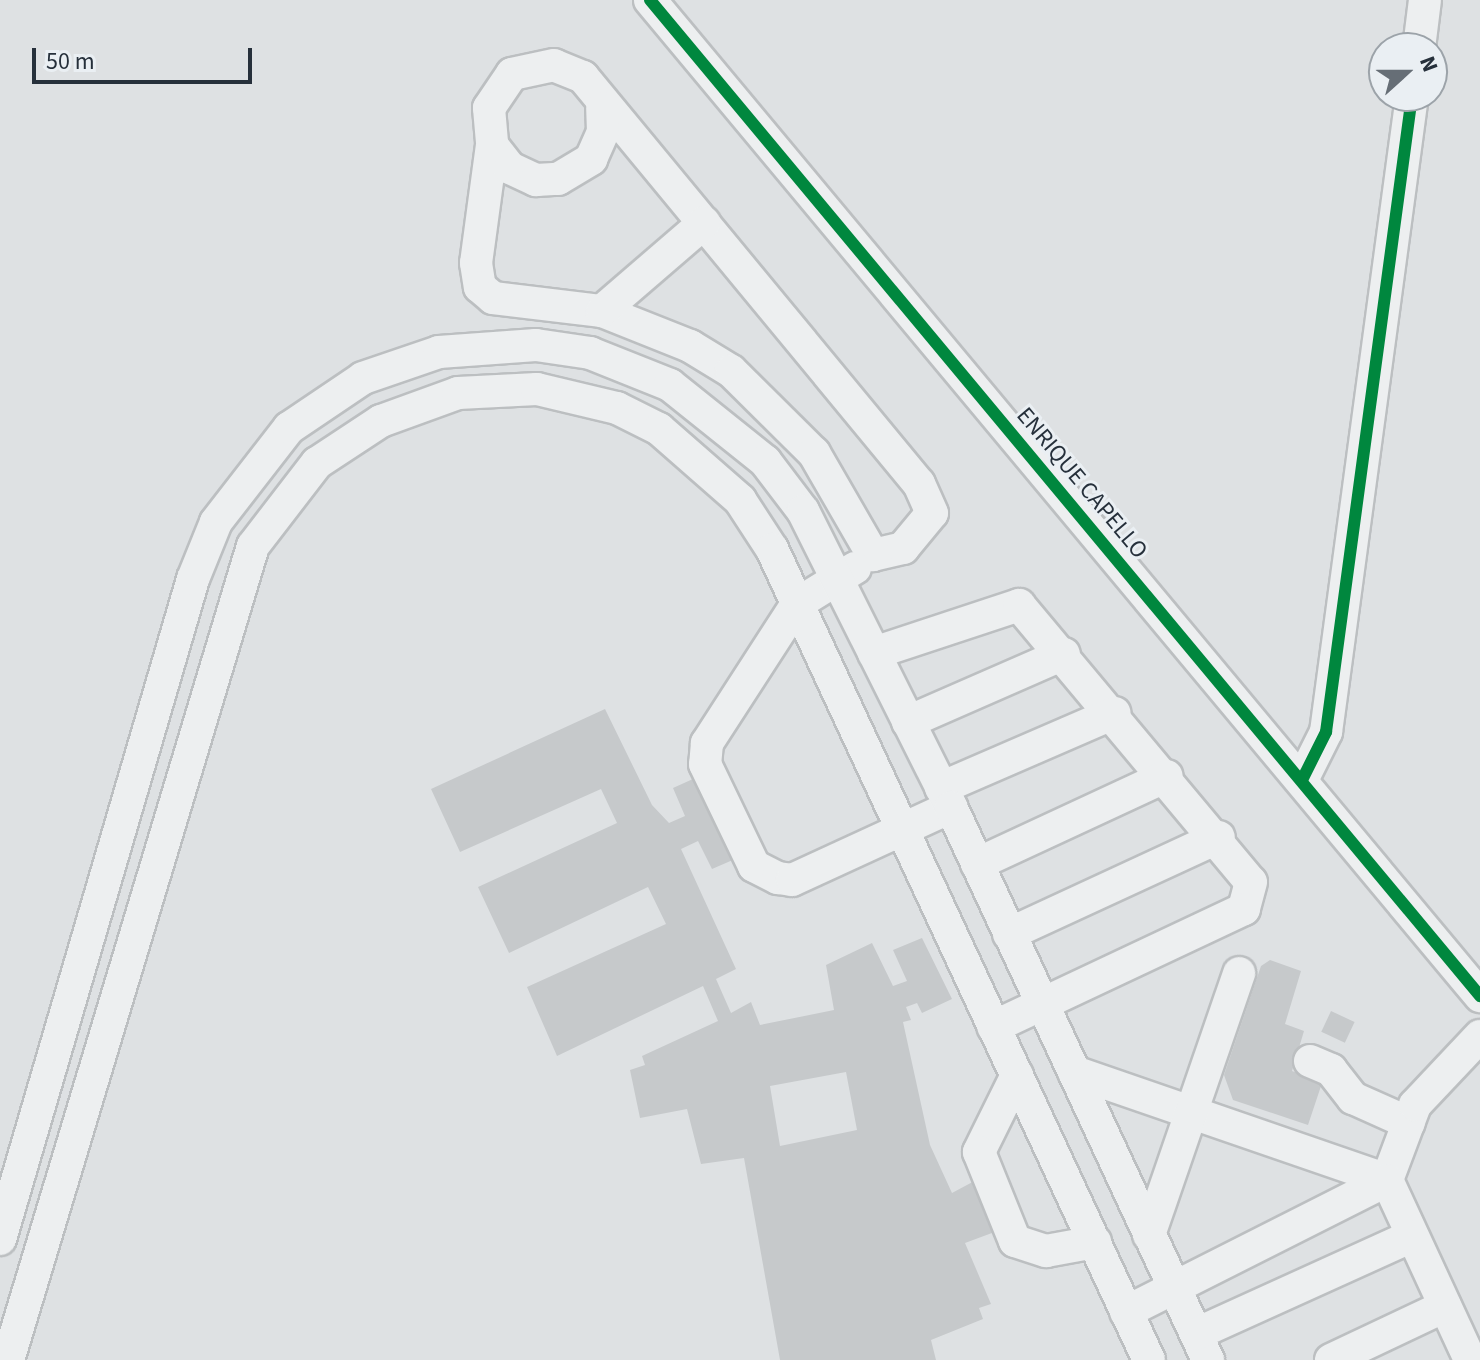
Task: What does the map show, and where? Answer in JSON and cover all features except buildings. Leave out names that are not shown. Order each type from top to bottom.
[{"type":"street","name":"ENRIQUE CAPELLO","points":[[650,0],[1480,996]]},
{"type":"street","points":[[1421,32],[1425,0]]},
{"type":"street","points":[[873,555],[814,453],[782,416],[690,346],[602,311],[493,298],[480,287],[476,263],[492,145],[488,116],[496,90],[534,65],[583,77],[602,108],[704,223],[919,484],[932,513],[923,532],[903,548],[873,555],[797,604],[707,743],[705,764],[754,866],[778,878],[792,880],[904,832],[946,798],[1114,713]]},
{"type":"street","points":[[492,145],[510,168],[536,180],[558,179],[591,159],[603,132],[602,108]]},
{"type":"street","points":[[1302,780],[1326,732],[1410,112]]},
{"type":"street","points":[[602,311],[704,223]]},
{"type":"street","points":[[0,1239],[193,579],[238,487],[311,411],[373,373],[439,352],[536,345],[602,357],[670,385],[737,435],[803,511],[946,798],[1202,1347],[1412,1236]]},
{"type":"street","points":[[8,1360],[236,590],[268,521],[317,463],[423,402],[496,389],[573,395],[659,429],[699,459],[740,500],[797,604],[1149,1360]]},
{"type":"street","points":[[874,653],[1007,603],[1025,609],[1219,837],[1251,882],[1244,909],[1045,1006],[991,1022]]},
{"type":"street","points":[[908,722],[1064,654]]},
{"type":"street","points":[[977,864],[1167,776]]},
{"type":"street","points":[[1009,934],[1219,837]]},
{"type":"street","points":[[1149,1235],[1239,973]]},
{"type":"street","points":[[1126,1312],[1172,1286],[1387,1180],[1415,1105],[1480,1036]]},
{"type":"street","points":[[1310,1061],[1331,1070],[1353,1098],[1409,1123]]},
{"type":"street","points":[[1074,1072],[1387,1180],[1470,1360]]},
{"type":"street","points":[[1017,1075],[979,1152],[1015,1241],[1046,1251],[1090,1232],[1132,1197]]},
{"type":"street","points":[[1331,1360],[1445,1306]]},
{"type":"cycle path","points":[[650,0],[1480,996]]},
{"type":"cycle path","points":[[1302,780],[1326,732],[1410,112]]}]
